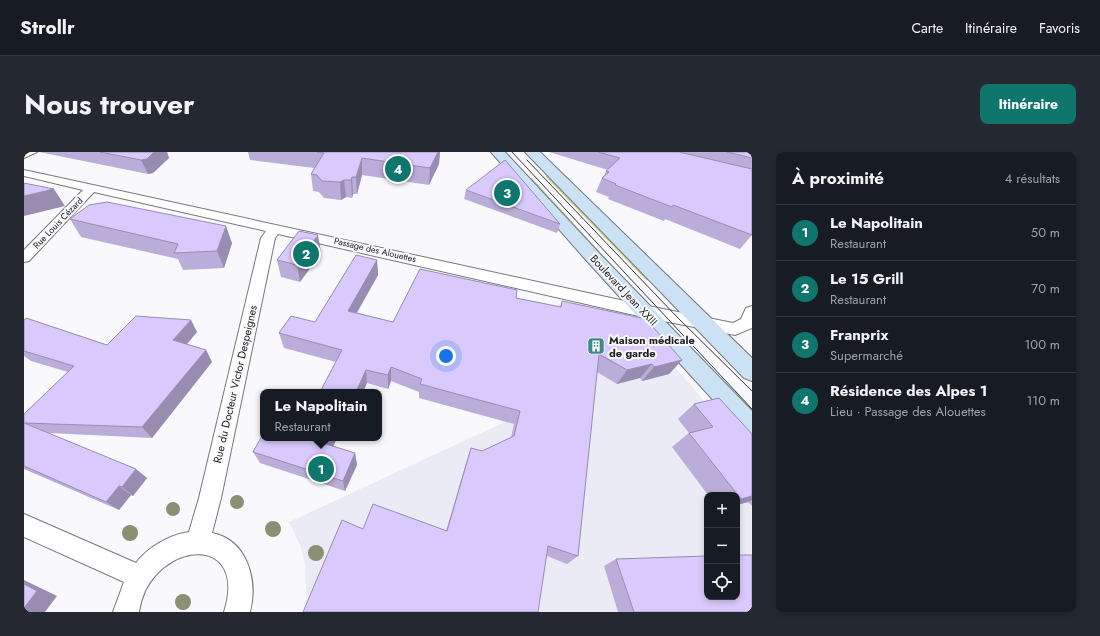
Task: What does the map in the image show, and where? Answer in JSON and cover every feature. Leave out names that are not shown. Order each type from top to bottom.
[{"type":"main road","name":"Boulevard Jean XXIII","points":[[498,152],[614,281],[752,427]]},
{"type":"main road","points":[[532,152],[752,372]]},
{"type":"street","name":"Passage des Alouettes","points":[[24,173],[643,311],[735,329],[750,320]]},
{"type":"street","name":"Rue Louis Cézard","points":[[24,258],[91,188]]},
{"type":"street","name":"Rue du Docteur Victor Despeignes","points":[[198,542],[210,498],[268,238],[276,228]]},
{"type":"street","points":[[24,524],[140,577]]},
{"type":"street","points":[[126,612],[129,598],[140,577],[152,563],[167,552],[183,544],[198,542],[211,543],[223,548],[232,557],[240,572],[242,590],[237,612]]},
{"type":"lane","points":[[24,156],[34,152]]},
{"type":"shaded area","points":[[558,304],[635,321],[752,456],[752,612],[304,612],[306,599],[305,563],[300,545],[289,522],[537,407]]},
{"type":"green space","points":[[545,176],[549,176],[651,280],[646,280]]},
{"type":"green space","points":[[532,178],[622,276],[617,276],[528,179]]},
{"type":"building","points":[[100,152],[154,152],[147,159],[141,160]]},
{"type":"building","points":[[317,152],[438,152],[430,168],[362,158],[356,177],[352,177],[351,180],[344,180],[340,182],[322,181],[317,175],[311,174],[324,153]]},
{"type":"building","points":[[598,152],[679,152],[752,169],[752,235],[673,205],[672,207],[615,185],[616,184],[602,178],[609,172],[606,171],[620,158]]},
{"type":"building","points":[[727,152],[752,152],[752,158]]},
{"type":"building","points":[[505,160],[560,224],[466,190]]},
{"type":"building","points":[[24,183],[54,189],[24,196]]},
{"type":"building","points":[[107,202],[226,226],[217,251],[174,253],[178,244],[70,219],[89,205]]},
{"type":"building","points":[[299,231],[318,235],[297,265],[277,260]]},
{"type":"building","points":[[356,255],[377,260],[348,311],[393,322],[420,269],[517,290],[516,298],[561,307],[562,301],[646,319],[682,360],[654,367],[652,364],[627,370],[599,354],[578,556],[548,546],[538,612],[303,612],[342,520],[363,529],[373,504],[447,531],[471,448],[482,451],[514,436],[520,411],[420,384],[422,379],[391,367],[388,375],[366,370],[357,389],[322,389],[342,350],[279,333],[291,316],[315,322]]},
{"type":"building","points":[[136,316],[191,320],[173,340],[206,350],[142,427],[24,423],[24,414],[74,366],[24,351],[24,320],[26,318],[107,345]]},
{"type":"building","points":[[719,398],[752,434],[752,496],[741,499],[740,492],[735,492],[689,433],[713,427],[694,404]]},
{"type":"building","points":[[24,423],[136,469],[122,487],[119,486],[106,502],[24,466]]},
{"type":"building","points":[[260,439],[260,441],[327,441],[326,444],[355,453],[343,481],[253,452]]},
{"type":"building","points":[[740,555],[752,555],[752,612],[634,612],[616,559],[704,556],[704,600],[740,600]]},
{"type":"building","points":[[24,584],[37,591],[24,608]]},
{"type":"tram line","points":[[512,152],[752,409]]},
{"type":"tram line","points":[[527,160],[678,318],[752,391]]},
{"type":"place","name":"Résidence des Alpes 1","points":[[398,169]]},
{"type":"place","name":"Franprix","points":[[507,193]]},
{"type":"place","name":"Le 15 Grill","points":[[306,254]]},
{"type":"place","name":"Maison médicale de garde","points":[[596,346]]},
{"type":"place","name":"Le Napolitain","points":[[321,469]]}]
